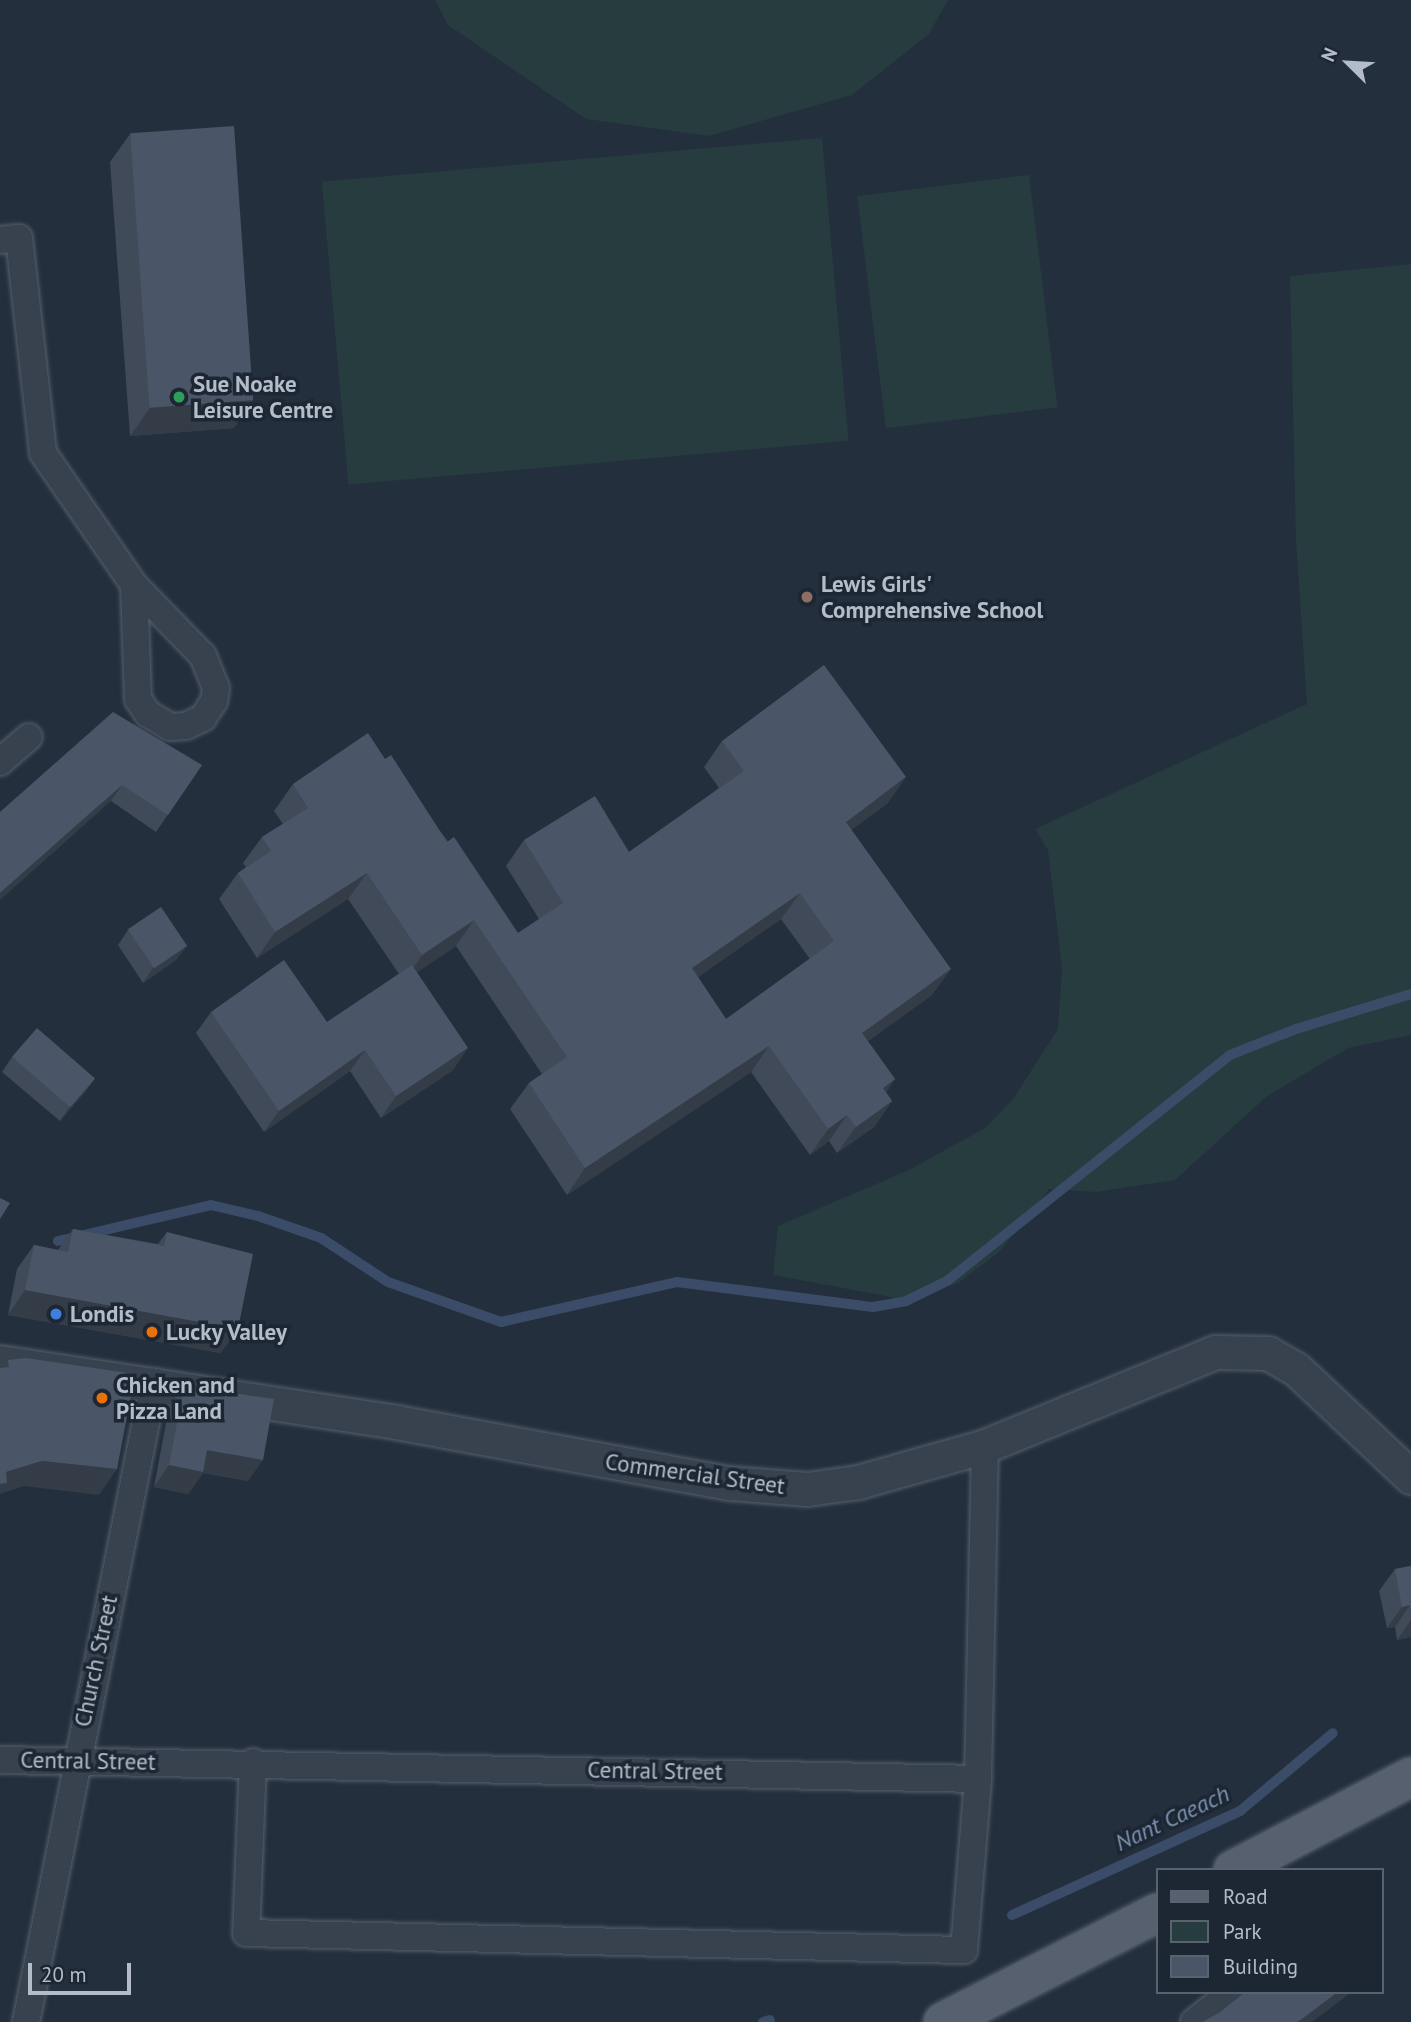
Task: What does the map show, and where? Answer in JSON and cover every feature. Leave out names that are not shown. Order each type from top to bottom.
[{"type":"main road","points":[[1237,1868],[1411,1777]]},
{"type":"main road","points":[[1368,1801],[1411,1805]]},
{"type":"main road","points":[[943,2022],[1156,1914]]},
{"type":"street","points":[[0,240],[19,238],[43,453],[134,585],[203,656],[216,689],[203,718],[186,726],[170,727],[148,714],[138,699],[134,585]]},
{"type":"street","points":[[0,762],[29,737]]},
{"type":"street","name":"Commercial Street","points":[[0,1362],[154,1382],[742,1484],[807,1489],[858,1482],[985,1446],[1178,1364],[1215,1352],[1241,1350],[1268,1353],[1296,1369],[1411,1477]]},
{"type":"street","name":"Church Street","points":[[26,2022],[154,1382]]},
{"type":"street","points":[[253,1762],[246,1933],[964,1950],[978,1779],[985,1446]]},
{"type":"street","name":"Central Street","points":[[0,1760],[253,1762],[978,1779]]},
{"type":"street","points":[[1194,2022],[1229,1994]]},
{"type":"green space","points":[[435,0],[948,0],[929,34],[852,95],[709,136],[586,119],[448,25]]},
{"type":"green space","points":[[822,138],[848,441],[348,485],[322,182]]},
{"type":"green space","points":[[1029,175],[1058,407],[886,428],[857,196]]},
{"type":"green space","points":[[1411,264],[1411,1035],[1348,1048],[1266,1097],[1175,1180],[1096,1192],[1049,1189],[999,1252],[958,1283],[902,1299],[773,1275],[778,1226],[909,1170],[985,1128],[1013,1099],[1058,1029],[1062,968],[1048,850],[1035,829],[1307,704],[1296,539],[1290,276]]},
{"type":"building","points":[[234,126],[253,400],[149,408],[130,133]]},
{"type":"building","points":[[824,665],[906,777],[846,822],[951,969],[862,1033],[895,1079],[883,1088],[892,1101],[856,1127],[847,1115],[828,1129],[769,1046],[585,1168],[529,1083],[567,1057],[474,920],[422,955],[367,873],[275,932],[238,873],[271,851],[262,837],[308,808],[293,784],[368,733],[385,759],[391,755],[447,842],[454,837],[518,933],[563,903],[524,840],[595,796],[629,852],[744,771],[722,741]],"holes":[[[800,893],[834,941],[726,1019],[692,968]]]},
{"type":"building","points":[[113,712],[202,765],[168,815],[122,785],[0,893],[0,812]]},
{"type":"building","points":[[161,907],[187,946],[154,968],[128,929]]},
{"type":"building","points":[[284,960],[327,1022],[412,965],[468,1048],[396,1096],[365,1050],[279,1111],[211,1012]]},
{"type":"building","points":[[37,1028],[95,1079],[70,1107],[12,1057]]},
{"type":"building","points":[[0,1198],[10,1203],[0,1219]]},
{"type":"building","points":[[73,1229],[164,1246],[167,1232],[253,1254],[238,1329],[25,1290],[34,1245],[68,1252]]},
{"type":"building","points":[[26,1358],[135,1374],[117,1469],[42,1461],[6,1472],[7,1483],[0,1484],[0,1368],[9,1367],[8,1360]]},
{"type":"building","points":[[184,1386],[274,1399],[263,1460],[207,1450],[203,1472],[169,1465]]},
{"type":"building","points":[[1411,1566],[1411,1611],[1410,1605],[1402,1607],[1395,1569]]},
{"type":"building","points":[[1243,1994],[1335,1994],[1298,2022],[1202,2022],[1219,2013]]},
{"type":"waterway","points":[[58,1241],[211,1205],[258,1216],[321,1238],[388,1282],[501,1322],[677,1282],[873,1307],[906,1301],[947,1281],[1230,1055],[1296,1029],[1411,994]]},
{"type":"waterway","name":"Nant Caeach","points":[[1012,1915],[1240,1811],[1333,1733]]},
{"type":"waterway","name":"Nant Caeach","points":[[763,2022],[770,2020]]},
{"type":"place","name":"Sue Noake Leisure Centre","points":[[179,397]]},
{"type":"place","name":"Lewis Girls' Comprehensive School","points":[[807,597]]},
{"type":"place","name":"Londis","points":[[56,1314]]},
{"type":"place","name":"Lucky Valley","points":[[152,1332]]},
{"type":"place","name":"Chicken and Pizza Land","points":[[102,1398]]}]
